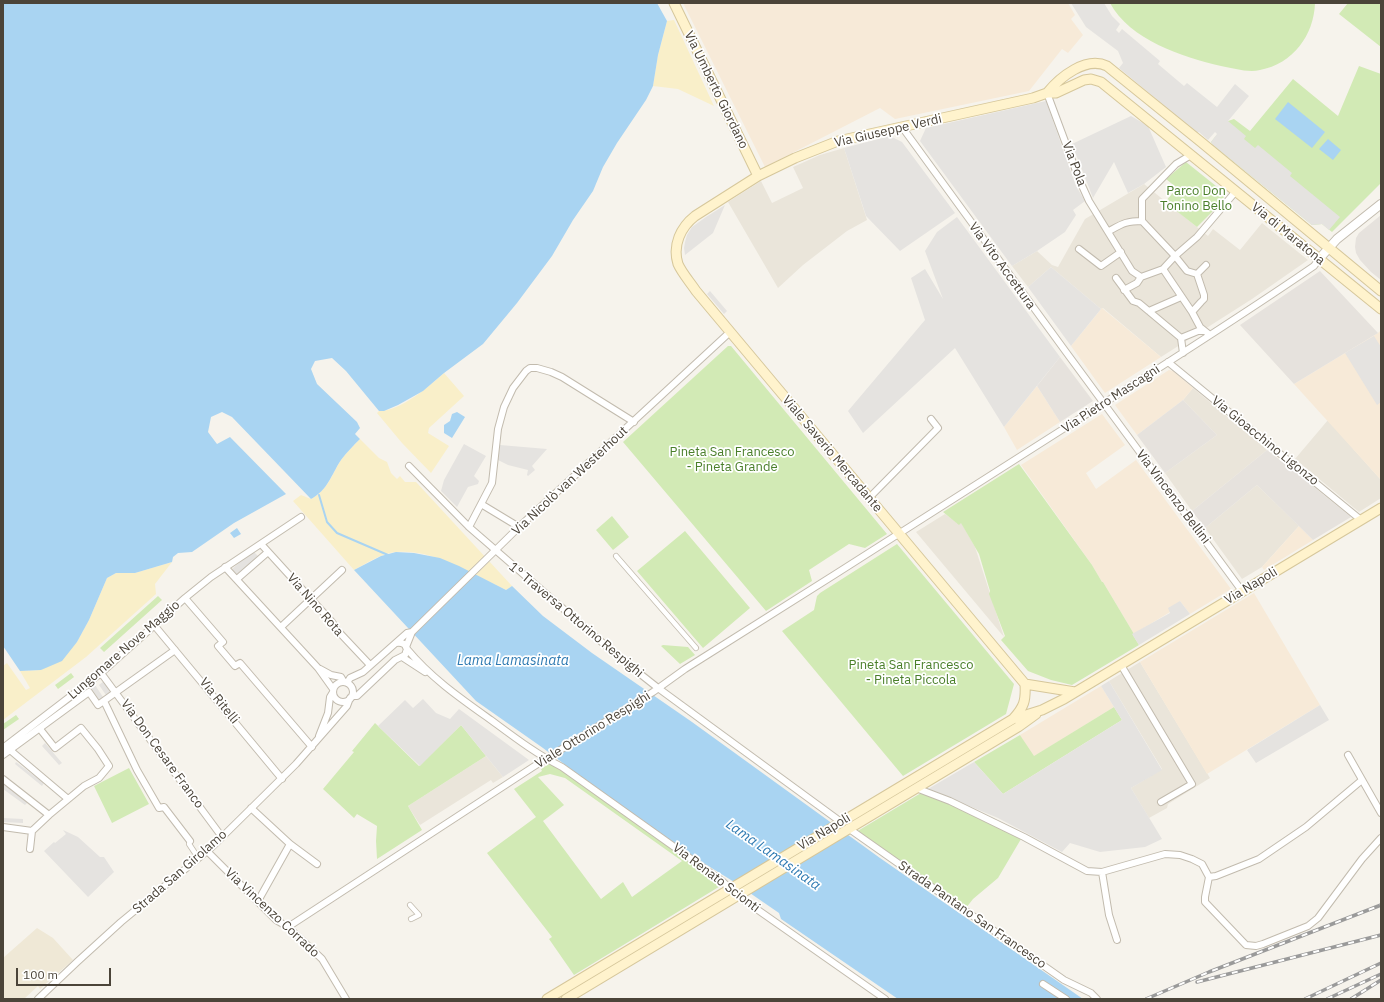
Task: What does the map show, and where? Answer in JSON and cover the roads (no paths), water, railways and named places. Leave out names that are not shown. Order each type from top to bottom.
[{"type":"main road","name":"Via Umberto Giordano","points":[[674,3],[758,176]]},
{"type":"main road","name":"Via Giuseppe Verdi","points":[[1047,93],[1054,85],[1072,72],[1087,64],[1102,64],[1112,70]]},
{"type":"main road","name":"Via di Maratona","points":[[1112,70],[1381,291]]},
{"type":"main road","name":"Via Giuseppe Verdi","points":[[695,216],[758,176],[795,158],[838,141],[1033,98],[1047,93],[1056,93],[1084,80],[1091,79],[1101,82]]},
{"type":"main road","name":"Via di Maratona","points":[[1101,82],[1381,309]]},
{"type":"main road","points":[[1191,155],[1201,142]]},
{"type":"main road","name":"Viale Saverio Mercadante","points":[[695,216],[686,224],[678,239],[676,249],[679,265],[696,291],[1025,684]]},
{"type":"main road","name":"Via Napoli","points":[[548,999],[1013,719],[1042,710],[1064,700],[1381,508]]},
{"type":"main road","points":[[1013,719],[1024,704],[1025,684],[1075,692]]},
{"type":"main road","name":"Via Napoli","points":[[566,999],[1018,727],[1042,710]]},
{"type":"street","name":"Via Pola","points":[[1047,93],[1079,179],[1089,201],[1109,231],[1132,271],[1141,277]]},
{"type":"street","name":"Via Vito Accettura","points":[[902,127],[1104,403]]},
{"type":"street","points":[[1191,155],[1176,164],[1142,199],[1142,221],[1176,256],[1187,271],[1197,274]]},
{"type":"street","points":[[1124,290],[1137,283],[1141,277],[1163,269],[1197,237],[1236,191]]},
{"type":"street","points":[[1319,259],[1340,236],[1381,204]]},
{"type":"street","points":[[1109,231],[1124,222],[1142,221]]},
{"type":"street","points":[[1079,249],[1100,266],[1121,252]]},
{"type":"street","name":"Via Pietro Mascagni","points":[[899,534],[1183,353],[1314,266],[1319,259]]},
{"type":"street","points":[[1197,274],[1206,265]]},
{"type":"street","points":[[1163,269],[1192,312],[1200,327],[1203,331],[1210,335]]},
{"type":"street","points":[[1192,312],[1204,298],[1197,274]]},
{"type":"street","points":[[1116,278],[1133,301],[1139,303],[1182,338],[1183,353]]},
{"type":"street","points":[[1149,311],[1181,297]]},
{"type":"street","points":[[1182,338],[1198,331],[1203,331]]},
{"type":"street","name":"Via Nicolò van Westerhout","points":[[351,697],[357,696],[400,657],[405,655],[412,632],[519,527],[730,332]]},
{"type":"street","name":"Via Gioacchino Ligonzo","points":[[1168,362],[1361,520]]},
{"type":"street","points":[[469,527],[492,483],[498,429],[504,407],[513,388],[530,368],[537,368],[562,377],[634,422]]},
{"type":"street","name":"Via Vincenzo Bellini","points":[[1104,403],[1242,591]]},
{"type":"street","points":[[869,498],[938,428],[931,419]]},
{"type":"street","name":"1° Traversa Ottorino Respighi","points":[[409,466],[494,552],[656,690]]},
{"type":"street","points":[[481,504],[519,527]]},
{"type":"street","name":"Lungomare Nove Maggio","points":[[3,748],[101,673],[154,624],[211,577],[301,517]]},
{"type":"street","name":"Viale Ottorino Respighi","points":[[288,927],[548,758],[899,534]]},
{"type":"street","name":"Via Nino Rota","points":[[261,544],[370,666]]},
{"type":"street","points":[[237,579],[268,552]]},
{"type":"street","points":[[616,556],[696,648]]},
{"type":"street","points":[[226,567],[318,668],[333,690],[335,698],[339,701],[345,701],[351,697],[351,687],[341,677],[331,675],[318,668]]},
{"type":"street","points":[[282,628],[342,570]]},
{"type":"street","points":[[185,598],[223,642],[218,646],[235,666],[240,663],[312,747]]},
{"type":"street","name":"Via Ritelli","points":[[154,624],[201,679],[282,779]]},
{"type":"street","name":"Via Nicolò van Westerhout","points":[[333,690],[339,683],[346,683],[350,678],[357,676],[407,633],[412,632]]},
{"type":"street","points":[[401,643],[407,648],[429,673],[393,654],[392,649],[395,644],[401,643]]},
{"type":"street","points":[[3,756],[89,692],[98,705],[175,650]]},
{"type":"street","points":[[1121,665],[1192,784],[1161,802]]},
{"type":"street","name":"Via Don Cesare Franco","points":[[101,673],[222,837]]},
{"type":"street","name":"Via Renato Scionti","points":[[429,673],[472,706],[562,767],[886,999]]},
{"type":"street","points":[[318,740],[328,714],[330,697],[333,690]]},
{"type":"street","points":[[656,690],[841,822]]},
{"type":"street","name":"Strada San Girolamo","points":[[38,999],[121,922],[222,837],[282,779],[312,747],[347,706],[351,697]]},
{"type":"street","points":[[104,701],[138,770],[159,808],[164,807],[190,841],[189,844],[196,853]]},
{"type":"street","points":[[30,848],[32,831],[84,786],[98,778],[109,766],[98,749],[81,728],[55,748],[40,729]]},
{"type":"street","points":[[10,750],[68,799]]},
{"type":"street","points":[[1348,755],[1381,813]]},
{"type":"street","points":[[3,779],[49,815]]},
{"type":"street","points":[[1209,877],[1216,876],[1260,860],[1306,827],[1362,780]]},
{"type":"street","points":[[916,788],[950,801],[1024,836],[1087,871],[1102,872],[1165,854],[1180,855],[1192,858],[1202,864],[1209,877],[1205,902],[1246,945],[1256,946],[1263,944],[1308,926],[1318,918],[1362,860],[1381,838]]},
{"type":"street","points":[[251,808],[290,844],[317,864]]},
{"type":"street","points":[[3,827],[32,831]]},
{"type":"street","name":"Strada Pantano San Francesco","points":[[848,828],[1064,980],[1091,992],[1097,999]]},
{"type":"street","points":[[258,901],[290,844]]},
{"type":"street","name":"Via Vincenzo Corrado","points":[[207,851],[276,920],[288,927],[322,959],[346,999]]},
{"type":"street","points":[[1102,872],[1109,915],[1117,940]]},
{"type":"street","points":[[410,905],[419,916],[412,919]]},
{"type":"street","name":"Strada Pantano San Francesco","points":[[1043,984],[1066,999]]},
{"type":"water","points":[[3,3],[657,3],[667,21],[658,55],[653,86],[646,100],[617,143],[603,167],[593,191],[573,220],[552,256],[517,303],[483,344],[444,373],[423,391],[384,411],[379,411],[346,371],[332,358],[315,361],[311,369],[317,384],[357,422],[360,428],[355,434],[360,439],[341,460],[325,487],[311,499],[232,417],[222,412],[211,417],[208,432],[217,444],[230,437],[286,494],[234,523],[192,552],[178,553],[173,557],[172,562],[135,573],[116,573],[107,578],[89,620],[77,642],[62,661],[41,670],[20,671],[3,646]]},
{"type":"water","points":[[1288,102],[1325,132],[1312,148],[1275,119]]},
{"type":"water","points":[[1328,139],[1341,150],[1333,160],[1319,149]]},
{"type":"water","points":[[457,412],[465,417],[452,438],[444,433],[444,425],[450,421],[452,414]]},
{"type":"water","points":[[237,528],[241,534],[234,538],[230,533]]},
{"type":"water","name":"Lama Lamasinata","points":[[396,552],[414,553],[440,558],[506,590],[512,586],[543,616],[592,653],[692,722],[880,858],[1083,999],[898,999],[781,919],[779,913],[697,859],[476,701],[354,570],[381,556]]},
{"type":"waterway","name":"Lama Lamasinata","points":[[319,495],[327,522],[337,533],[388,555]]},
{"type":"railway","points":[[1146,999],[1209,972],[1381,905]]},
{"type":"railway","points":[[1197,982],[1381,935]]},
{"type":"railway","points":[[1305,999],[1381,963]]},
{"type":"railway","points":[[1327,999],[1381,974]]},
{"type":"railway","points":[[1351,999],[1381,980]]},
{"type":"park label","name":"Parco Don Tonino Bello","points":[[1196,198]]},
{"type":"park label","name":"Pineta San Francesco - Pineta Grande","points":[[732,460]]},
{"type":"park label","name":"Pineta San Francesco - Pineta Piccola","points":[[911,672]]}]
